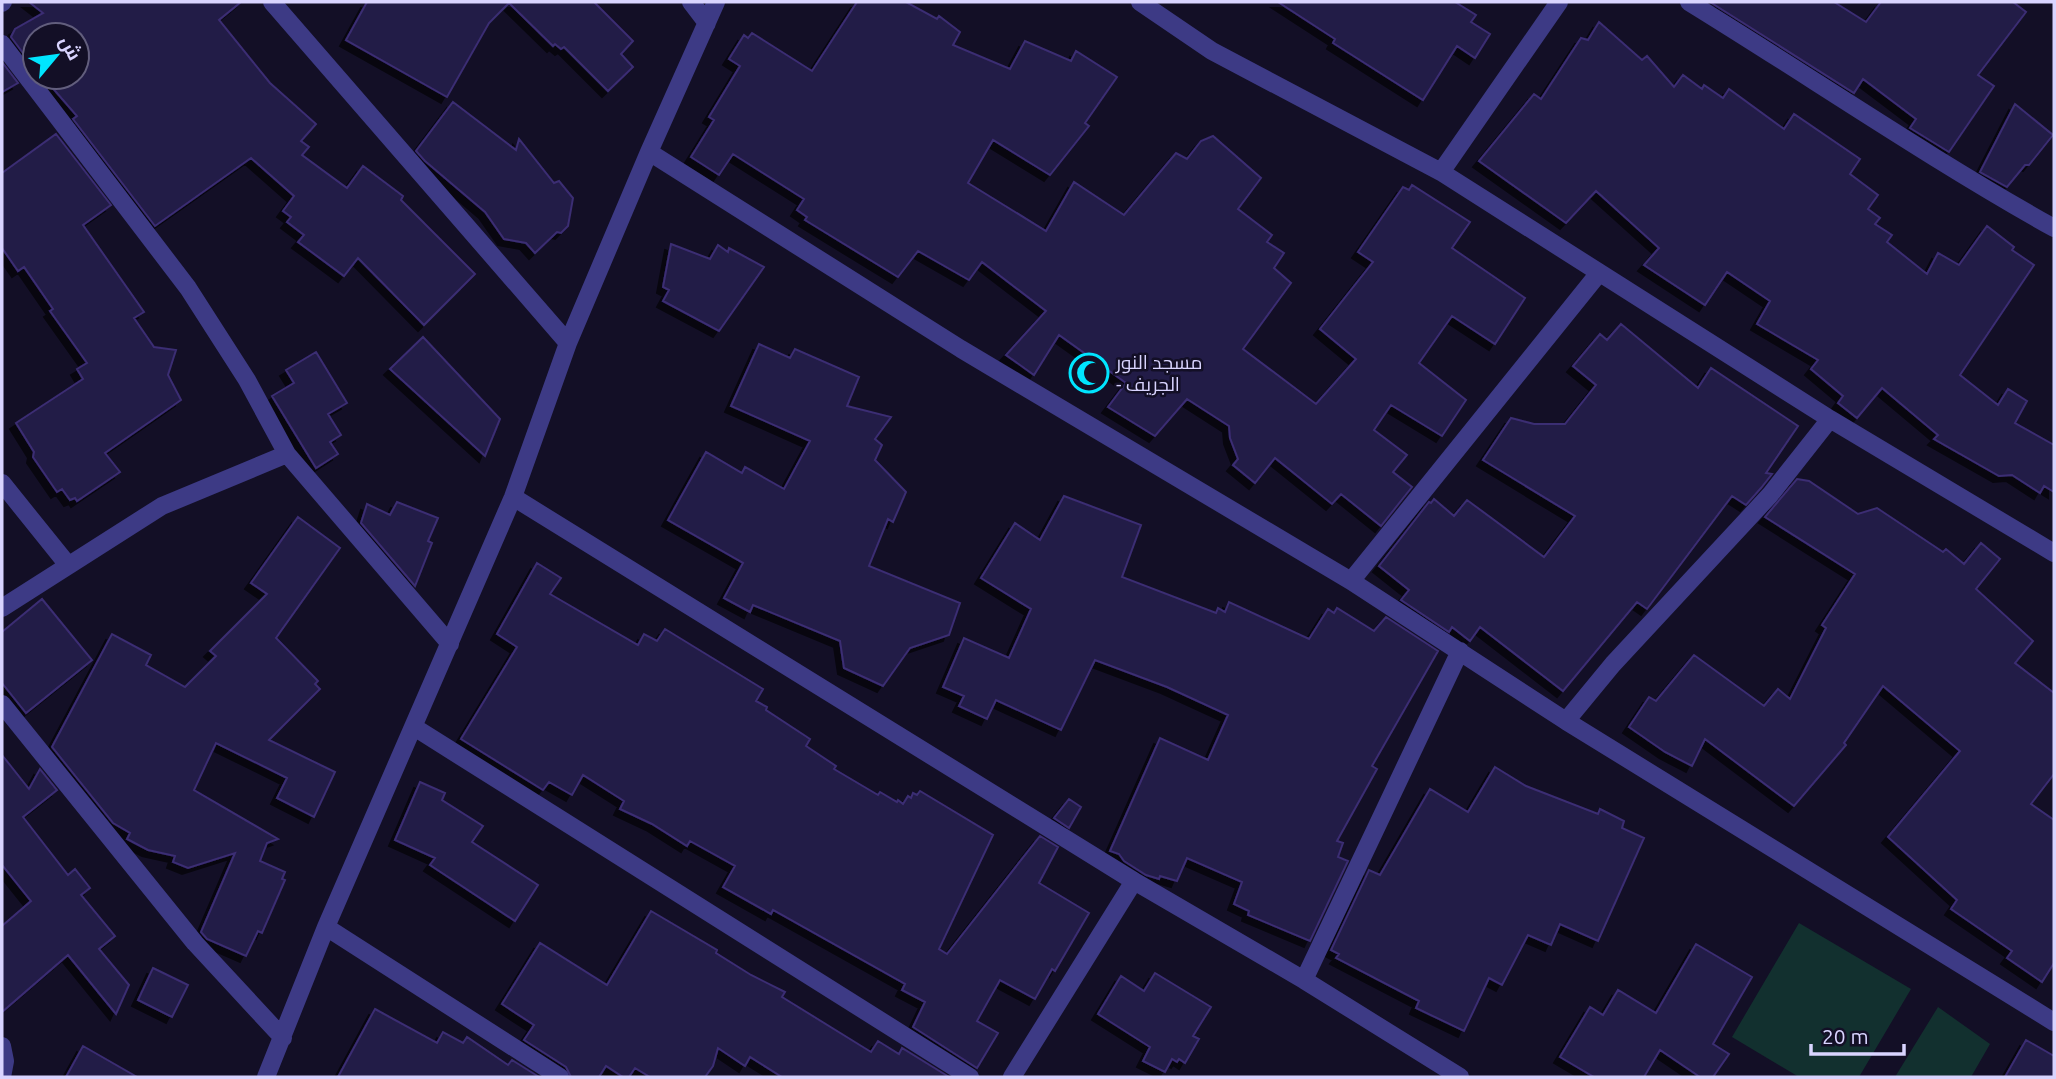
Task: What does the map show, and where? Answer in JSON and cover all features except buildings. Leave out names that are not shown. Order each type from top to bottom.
[{"type":"street","points":[[272,2],[568,343]]},
{"type":"street","points":[[691,2],[707,23]]},
{"type":"street","points":[[266,1077],[326,927],[513,496],[568,343],[716,2]]},
{"type":"street","points":[[1140,2],[1212,51],[1441,172],[1830,419],[2054,552]]},
{"type":"street","points":[[1441,172],[1559,2]]},
{"type":"street","points":[[1689,2],[1826,86],[1983,188],[2054,228]]},
{"type":"street","points":[[2,44],[188,288],[247,380],[287,454],[450,644]]},
{"type":"street","points":[[649,152],[961,349],[1351,581],[1566,721],[2054,1022]]},
{"type":"street","points":[[1351,581],[1599,273]]},
{"type":"street","points":[[1566,721],[1614,664],[1770,495],[1830,419]]},
{"type":"street","points":[[2,608],[162,506],[287,454]]},
{"type":"street","points":[[2,483],[68,565]]},
{"type":"street","points":[[513,496],[1134,881],[1304,980],[1460,1077]]},
{"type":"street","points":[[1304,980],[1460,651]]},
{"type":"street","points":[[2,704],[195,943],[283,1038]]},
{"type":"street","points":[[414,727],[970,1077]]},
{"type":"street","points":[[1012,1077],[1134,881]]},
{"type":"street","points":[[326,927],[560,1077]]},
{"type":"street","points":[[2,1046],[5,1061],[2,1077]]},
{"type":"green space","points":[[1799,923],[1911,989],[1859,1077],[1799,1077],[1732,1037]]},
{"type":"green space","points":[[1938,1007],[1990,1044],[1971,1077],[1895,1077]]},
{"type":"place","name":"مسجد النور - الجريف","points":[[1089,373]]}]
